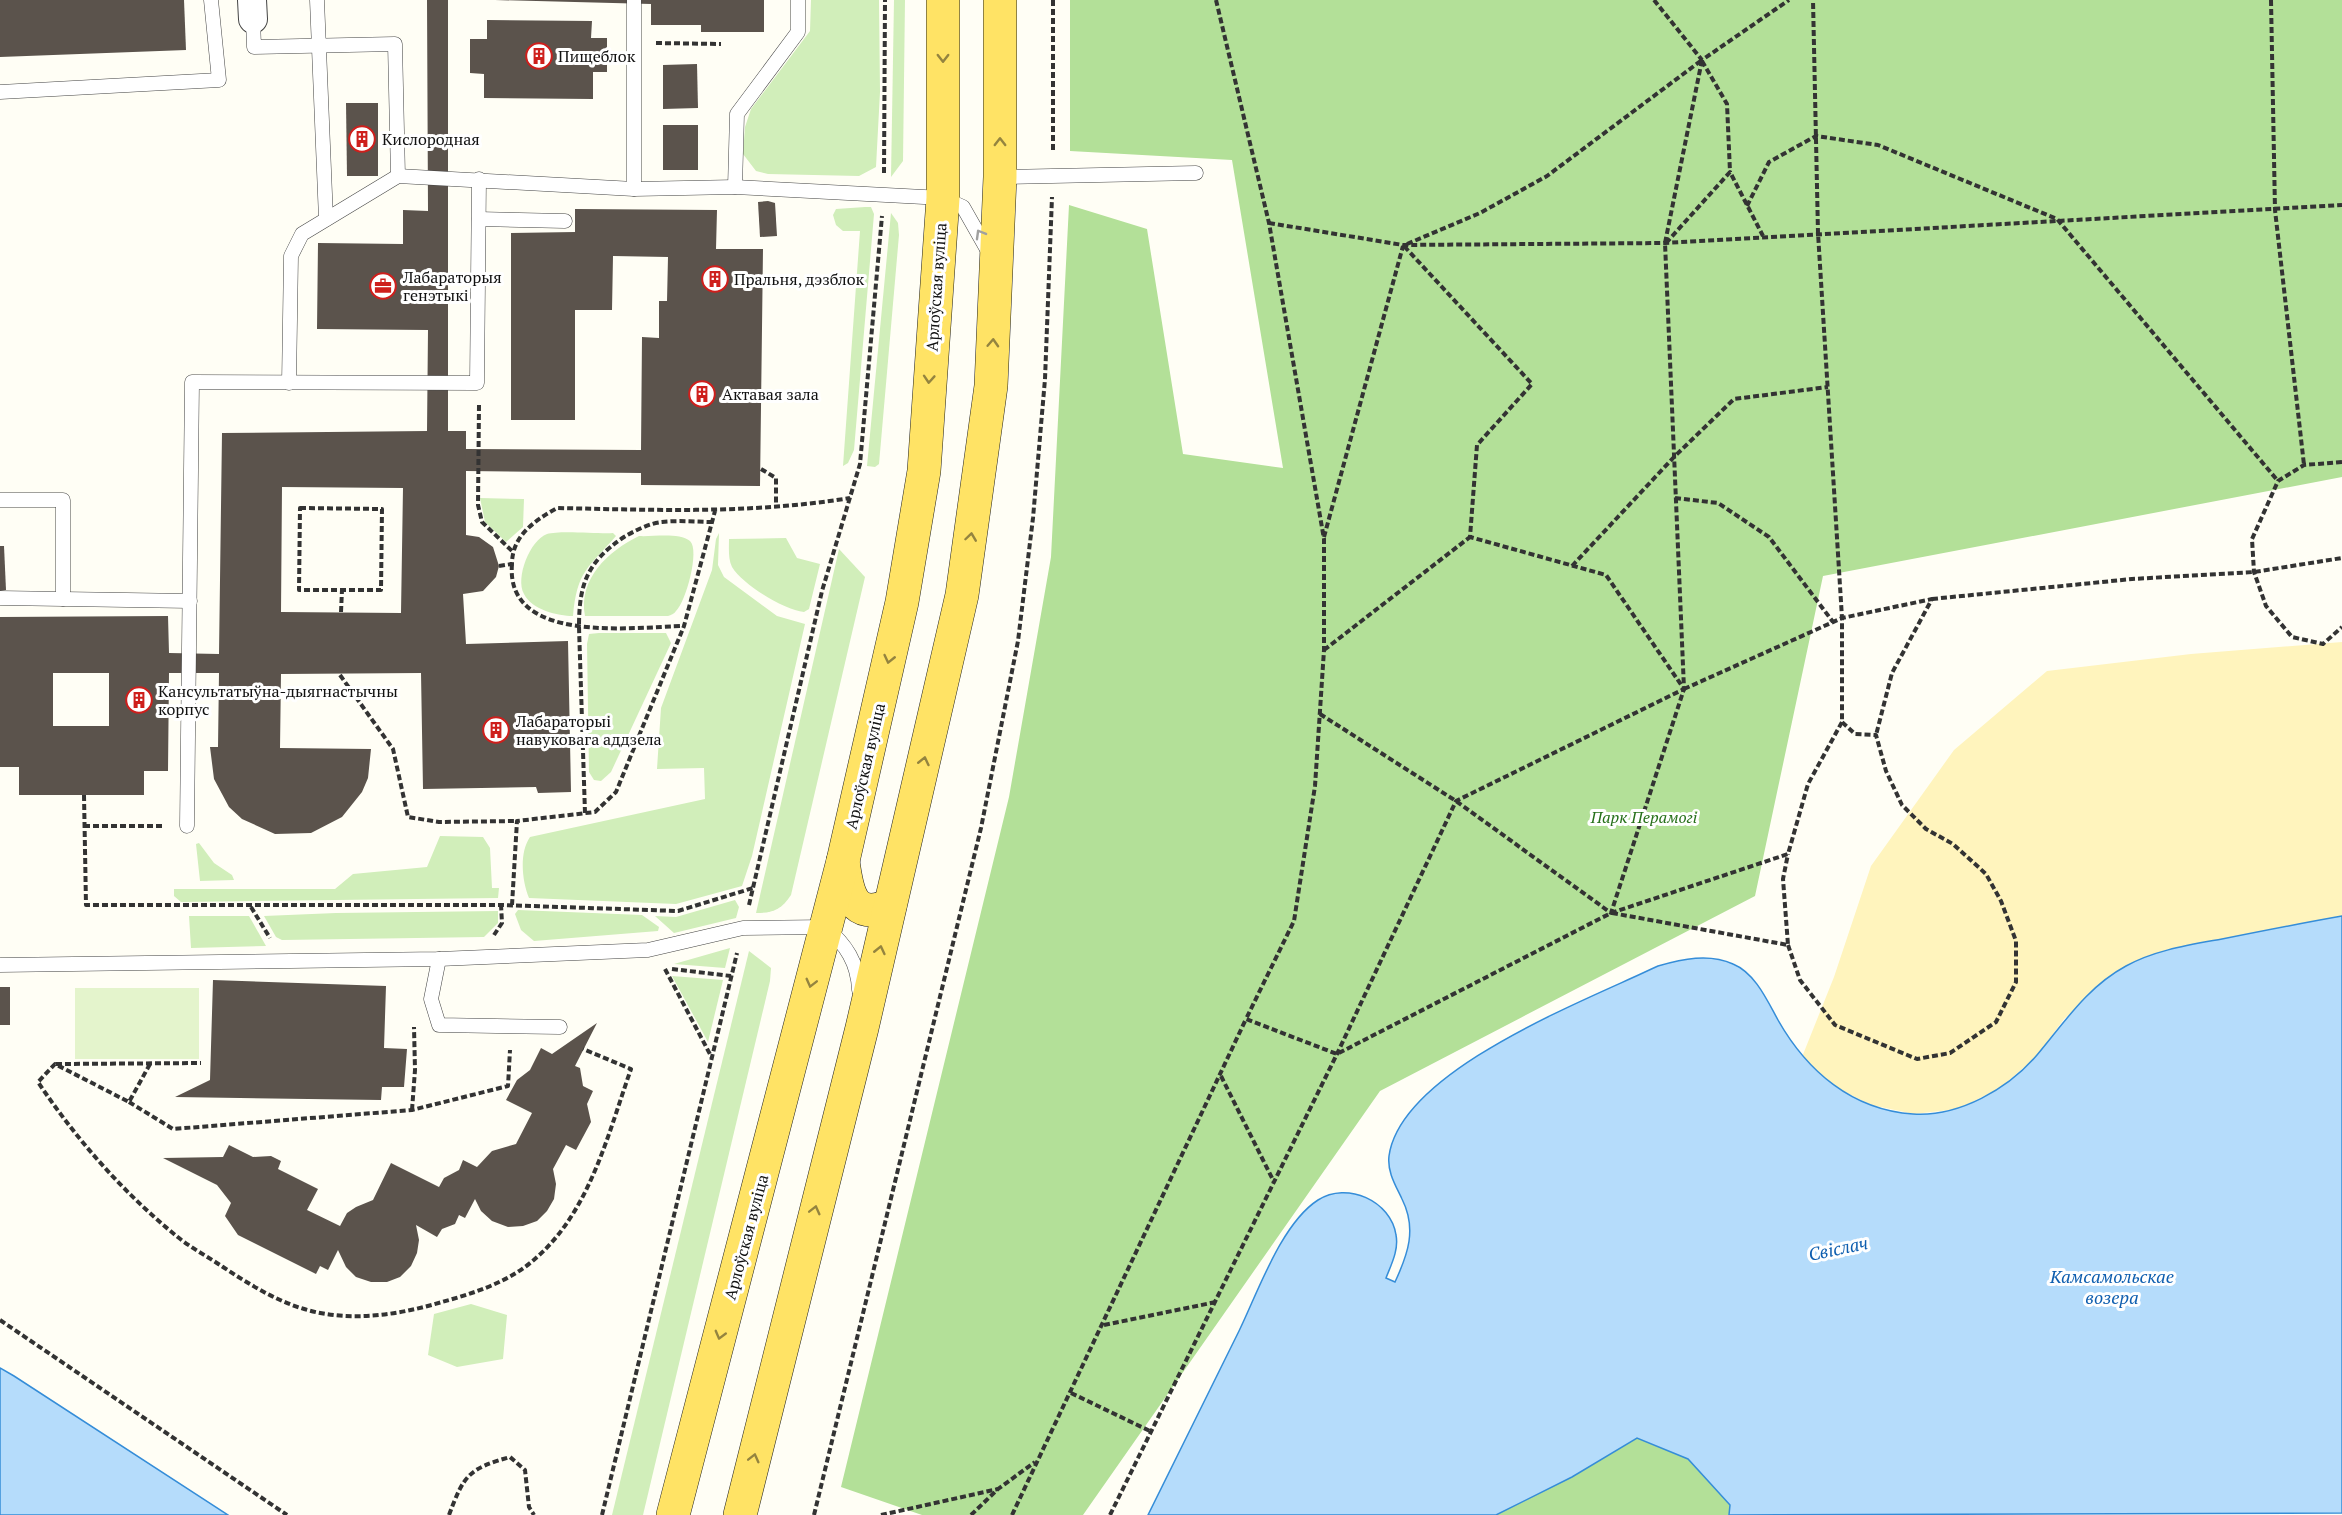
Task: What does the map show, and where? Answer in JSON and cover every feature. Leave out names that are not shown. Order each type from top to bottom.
[{"type":"main road","name":"Арлоўская вуліца","points":[[673,1515],[843,861],[902,602],[924,471],[943,198],[943,0]]},
{"type":"main road","points":[[740,1515],[862,1028],[962,595],[991,387],[1000,177],[1000,0]]},
{"type":"main road","points":[[843,861],[846,887],[854,901],[863,909],[875,911],[890,905]]},
{"type":"lane","points":[[0,92],[219,80],[210,0]]},
{"type":"lane","points":[[317,0],[326,219]]},
{"type":"lane","points":[[634,0],[634,189]]},
{"type":"lane","points":[[735,187],[737,114],[798,32],[798,0]]},
{"type":"lane","points":[[253,9],[254,47],[395,44],[398,176]]},
{"type":"lane","points":[[1000,177],[1196,173]]},
{"type":"lane","points":[[289,383],[291,256],[302,234],[398,176],[634,189],[735,187],[943,198],[963,207],[975,225],[986,244],[996,284]]},
{"type":"lane","points":[[187,826],[192,382],[477,383],[480,179]]},
{"type":"lane","points":[[479,219],[565,221]]},
{"type":"lane","points":[[0,500],[63,500],[63,599]]},
{"type":"lane","points":[[0,598],[190,601]]},
{"type":"lane","points":[[0,965],[439,959],[648,950],[743,928],[825,927],[843,942],[858,972],[862,1028]]},
{"type":"lane","points":[[439,959],[431,999],[439,1025],[560,1027]]},
{"type":"path","points":[[602,1515],[822,591],[860,464],[884,194],[885,0]]},
{"type":"path","points":[[814,1515],[981,828],[1018,641],[1034,518],[1045,379],[1053,176],[1053,0]]},
{"type":"path","points":[[1011,1515],[1294,921],[1315,786],[1324,650],[1324,539],[1269,223],[1216,0]]},
{"type":"path","points":[[1654,0],[1702,60],[1727,104],[1730,172],[1762,236]]},
{"type":"path","points":[[1403,245],[1480,213],[1547,176],[1702,60],[1789,0]]},
{"type":"path","points":[[1813,0],[1818,233],[1842,618],[1842,722],[1808,784],[1788,854],[1784,879],[1788,945],[1800,980],[1835,1025],[1917,1059],[1950,1053],[1996,1022],[2016,982],[2016,941],[2001,901],[1986,874],[1953,844],[1926,829],[1902,805],[1886,771],[1876,735],[1892,673],[1932,600]]},
{"type":"path","points":[[2271,0],[2275,210],[2304,465]]},
{"type":"path","points":[[644,43],[722,45]]},
{"type":"path","points":[[1611,913],[1684,689],[1665,243],[1702,60]]},
{"type":"path","points":[[1748,206],[1769,162],[1816,136],[1878,145],[2057,219],[2278,481]]},
{"type":"path","points":[[1665,243],[1730,172]]},
{"type":"path","points":[[1269,223],[1403,245],[1665,243],[2057,219],[2342,205]]},
{"type":"path","points":[[1324,650],[1470,537],[1477,445],[1532,384],[1403,245]]},
{"type":"path","points":[[1324,539],[1403,245]]},
{"type":"path","points":[[1572,566],[1674,457],[1734,399],[1828,387]]},
{"type":"path","points":[[479,399],[478,505],[482,522],[512,551]]},
{"type":"path","points":[[2342,462],[2304,465],[2278,481],[2252,539],[2254,572],[2266,606],[2292,637],[2323,644],[2342,627]]},
{"type":"path","points":[[761,469],[777,478],[776,508]]},
{"type":"path","points":[[684,627],[579,627],[548,619],[530,610],[511,581],[512,551],[523,532],[538,519],[557,508],[715,511],[776,508],[850,498]]},
{"type":"path","points":[[1675,498],[1718,503],[1769,537],[1833,622]]},
{"type":"path","points":[[300,508],[382,508],[381,590],[342,590],[299,590],[300,508]]},
{"type":"path","points":[[340,675],[393,749],[408,817],[439,822],[517,821],[595,812],[616,792],[684,627],[714,522],[715,511]]},
{"type":"path","points":[[585,813],[579,627],[579,603],[583,585],[592,565],[607,549],[631,533],[660,522],[714,522]]},
{"type":"path","points":[[1470,537],[1606,575],[1684,689]]},
{"type":"path","points":[[1110,1515],[1337,1054],[1456,801],[1684,689],[1842,618],[1932,600],[2132,579],[2254,572],[2342,558]]},
{"type":"path","points":[[499,566],[512,564]]},
{"type":"path","points":[[341,612],[342,590]]},
{"type":"path","points":[[1320,714],[1456,801],[1611,913],[1788,945]]},
{"type":"path","points":[[1842,722],[1855,734],[1876,735]]},
{"type":"path","points":[[84,795],[86,905],[512,905],[678,911],[753,888]]},
{"type":"path","points":[[512,905],[517,821]]},
{"type":"path","points":[[84,826],[187,826]]},
{"type":"path","points":[[1246,1019],[1337,1054],[1611,913],[1788,854]]},
{"type":"path","points":[[664,969],[712,1058]]},
{"type":"path","points":[[412,1110],[415,1070],[414,1039]]},
{"type":"path","points":[[55,1064],[129,1102],[173,1129],[412,1110],[508,1086],[511,1050]]},
{"type":"path","points":[[201,1064],[55,1064],[38,1082],[63,1120],[102,1166],[175,1235],[257,1290],[291,1305],[325,1314],[364,1317],[416,1310],[501,1281],[536,1258],[568,1221],[593,1176],[631,1069],[583,1050]]},
{"type":"path","points":[[129,1102],[150,1064]]},
{"type":"path","points":[[1220,1076],[1274,1183]]},
{"type":"path","points":[[1103,1325],[1216,1302]]},
{"type":"path","points":[[0,1320],[182,1441],[286,1515]]},
{"type":"path","points":[[1071,1393],[1152,1432]]},
{"type":"path","points":[[449,1515],[460,1483],[483,1465],[510,1457],[525,1470],[529,1507],[534,1515]]},
{"type":"path","points":[[971,1515],[998,1489],[1036,1461]]},
{"type":"path","points":[[881,1515],[998,1489]]},
{"type":"green space","points":[[811,0],[879,0],[880,92],[876,167],[859,176],[768,174],[756,171],[743,154],[745,127],[751,109],[810,31]]},
{"type":"green space","points":[[894,0],[905,0],[903,161],[891,177]]},
{"type":"green space","name":"Парк Перамогі","points":[[1070,0],[2342,0],[2342,477],[1823,576],[1755,896],[1380,1091],[1083,1515],[922,1515],[841,1487],[1009,797],[1051,557],[1069,205],[1147,229],[1183,454],[1283,468],[1232,160],[1070,151]]},
{"type":"green space","points":[[871,207],[874,214],[854,450],[848,463],[843,466],[860,231],[843,231],[836,225],[833,215],[836,209]]},
{"type":"green space","points":[[891,213],[898,223],[899,235],[879,464],[875,467],[867,466]]},
{"type":"green space","points":[[480,498],[524,499],[523,527],[506,542],[485,522]]},
{"type":"green space","points":[[561,532],[613,533],[616,536],[581,579],[573,616],[546,611],[528,600],[524,594],[521,579],[530,551],[541,538],[547,534]]},
{"type":"green space","points":[[719,533],[718,565],[724,577],[777,616],[805,624],[752,856],[742,886],[676,904],[529,898],[525,884],[523,859],[530,837],[705,799],[704,768],[657,769],[661,708],[712,570],[716,539]]},
{"type":"green space","points":[[639,536],[685,538],[693,546],[693,565],[680,606],[668,616],[585,616],[586,590],[591,578],[606,558]]},
{"type":"green space","points":[[786,538],[797,558],[820,564],[809,609],[804,612],[775,602],[754,589],[737,574],[730,561],[729,539]]},
{"type":"green space","points":[[839,549],[865,577],[791,895],[776,910],[756,913]]},
{"type":"green space","points":[[666,633],[671,643],[611,772],[601,781],[594,780],[589,772],[587,644],[589,634]]},
{"type":"green space","points":[[440,836],[483,837],[490,848],[492,888],[499,888],[498,898],[181,902],[174,896],[174,889],[335,889],[353,874],[427,867]]},
{"type":"green space","points":[[199,843],[214,863],[232,875],[234,880],[200,881],[196,844]]},
{"type":"green space","points":[[735,900],[739,907],[736,918],[674,933],[655,916],[676,917]]},
{"type":"green space","points":[[518,910],[642,915],[659,927],[658,931],[534,941],[521,930],[515,914]]},
{"type":"green space","points":[[498,911],[498,923],[484,937],[282,940],[276,937],[264,916],[336,913]]},
{"type":"green space","points":[[189,916],[249,916],[266,946],[191,948]]},
{"type":"green space","points":[[730,948],[725,968],[674,964]]},
{"type":"green space","points":[[749,951],[771,968],[770,981],[643,1515],[612,1515]]},
{"type":"green space","points":[[672,976],[723,980],[708,1042]]},
{"type":"green space","points":[[75,988],[199,988],[199,1059],[75,1059]]},
{"type":"green space","points":[[471,1304],[507,1315],[503,1359],[457,1367],[428,1355],[434,1314]]},
{"type":"green space","points":[[1637,1438],[1688,1459],[1730,1505],[1729,1515],[1496,1515],[1572,1477]]},
{"type":"sand","points":[[2342,642],[2342,916],[2166,950],[2126,966],[2064,1019],[2036,1057],[2000,1088],[1958,1109],[1914,1114],[1871,1105],[1831,1085],[1802,1057],[1834,977],[1871,866],[1954,750],[2047,671],[2191,654]]},
{"type":"water","name":"Камсамольскае возера","points":[[2342,916],[2342,1513],[1729,1515],[1730,1505],[1688,1459],[1637,1438],[1572,1477],[1496,1515],[1148,1515],[1272,1260],[1293,1225],[1318,1200],[1329,1195],[1354,1194],[1377,1204],[1386,1213],[1396,1235],[1394,1257],[1386,1278],[1395,1282],[1407,1251],[1410,1231],[1407,1210],[1389,1168],[1389,1156],[1401,1125],[1426,1095],[1461,1067],[1545,1018],[1658,966],[1696,958],[1724,961],[1741,968],[1754,980],[1790,1039],[1817,1071],[1834,1085],[1870,1105],[1891,1111],[1930,1114],[1965,1106],[2012,1079],[2037,1055],[2099,984],[2137,960],[2185,946]]},
{"type":"water","points":[[0,1368],[14,1376],[228,1515],[0,1515]]},
{"type":"building","points":[[0,0],[184,0],[186,50],[0,57]]},
{"type":"building","points":[[427,0],[448,0],[448,431],[466,431],[466,449],[641,450],[642,337],[659,338],[659,301],[667,301],[668,257],[613,256],[612,310],[575,310],[575,420],[511,420],[511,233],[575,232],[575,209],[717,210],[716,249],[763,249],[760,486],[641,485],[641,473],[466,471],[466,535],[479,537],[493,547],[499,566],[496,577],[483,591],[463,594],[466,644],[568,641],[571,792],[538,793],[536,787],[423,789],[421,673],[281,674],[280,748],[371,749],[368,778],[362,792],[342,817],[311,833],[275,834],[242,819],[229,807],[214,779],[210,747],[218,747],[219,673],[169,673],[168,771],[144,771],[144,795],[19,795],[19,767],[0,767],[0,617],[168,616],[169,653],[219,654],[222,433],[427,431],[428,330],[317,329],[318,243],[403,244],[403,210],[428,211]],"holes":[[[282,487],[403,488],[401,613],[281,612]],[[53,673],[109,673],[109,726],[53,726]]]},
{"type":"building","points":[[495,0],[764,0],[764,32],[701,32],[701,25],[651,25],[651,4]]},
{"type":"building","name":"Пищеблок","points":[[487,20],[592,21],[591,38],[607,38],[607,72],[593,72],[593,99],[484,98],[484,74],[470,73],[470,39],[487,39]]},
{"type":"building","points":[[697,64],[698,108],[663,109],[663,65]]},
{"type":"building","name":"Кислородная","points":[[346,103],[378,103],[378,176],[347,176]]},
{"type":"building","points":[[663,125],[698,125],[698,170],[663,170]]},
{"type":"building","points":[[758,202],[775,203],[777,236],[760,237]]},
{"type":"building","points":[[0,546],[4,546],[6,590],[0,591]]},
{"type":"building","points":[[213,980],[386,986],[384,1048],[407,1049],[404,1087],[382,1087],[381,1100],[175,1097],[210,1080]]},
{"type":"building","points":[[0,987],[10,987],[10,1025],[0,1025]]},
{"type":"building","points":[[597,1023],[575,1066],[580,1068],[583,1086],[593,1091],[587,1104],[591,1122],[576,1150],[566,1145],[553,1169],[556,1184],[554,1199],[547,1211],[537,1221],[523,1226],[508,1227],[492,1221],[481,1211],[475,1199],[465,1218],[459,1215],[455,1224],[442,1229],[437,1237],[416,1225],[419,1240],[417,1253],[411,1266],[400,1277],[387,1282],[371,1282],[356,1277],[346,1267],[338,1250],[328,1270],[320,1266],[316,1274],[238,1235],[225,1216],[231,1203],[217,1185],[163,1158],[223,1157],[229,1145],[253,1157],[271,1156],[281,1161],[278,1169],[318,1189],[307,1210],[340,1226],[347,1213],[373,1200],[391,1163],[439,1187],[444,1178],[459,1170],[463,1160],[477,1167],[492,1151],[516,1144],[532,1113],[506,1100],[517,1080],[530,1070],[541,1048],[552,1054]]},
{"type":"place","name":"Пищеблок","points":[[539,56]]},
{"type":"place","name":"Кислородная","points":[[362,139]]},
{"type":"place","name":"Пральня, дэзблок","points":[[715,279]]},
{"type":"place","name":"Лабараторыя генэтыкі","points":[[383,286]]},
{"type":"place","name":"Актавая зала","points":[[702,394]]},
{"type":"place","name":"Кансультатыўна-дыягнастычны корпус","points":[[139,700]]},
{"type":"place","name":"Лабараторыі навуковага аддзела","points":[[496,730]]},
{"type":"water label","name":"Свіслач","points":[[1838,1248]]}]
